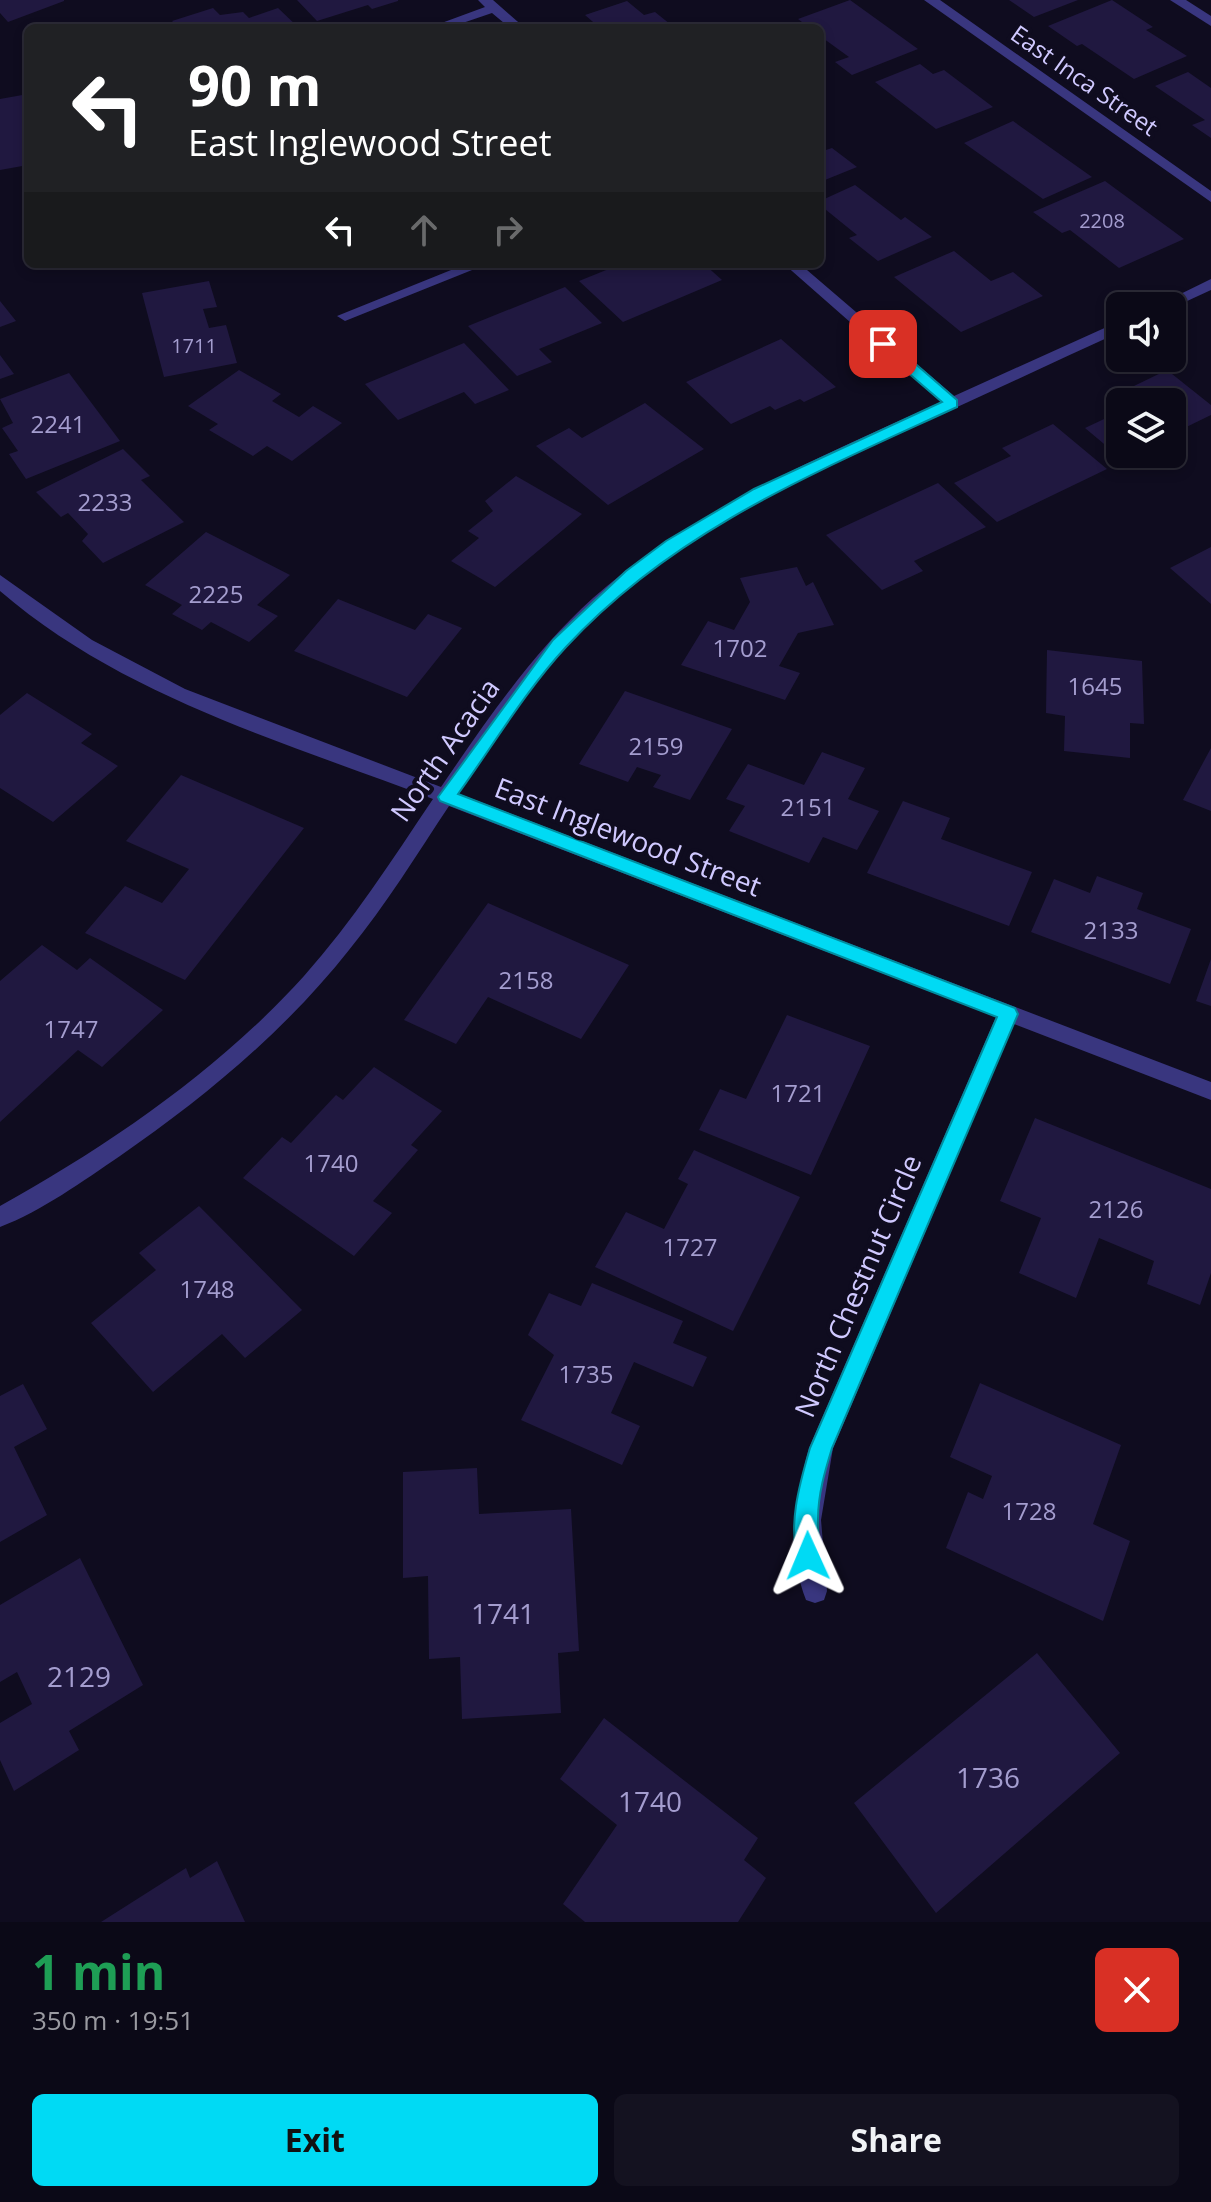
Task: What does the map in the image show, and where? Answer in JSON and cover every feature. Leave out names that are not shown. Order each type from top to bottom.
[{"type":"street","name":"East Inca Street","points":[[931,0],[1211,198]]},
{"type":"street","points":[[1177,0],[1211,22]]},
{"type":"street","points":[[444,24],[490,4],[513,24]]},
{"type":"street","points":[[345,316],[470,268]]},
{"type":"street","points":[[796,268],[952,403]]},
{"type":"street","points":[[1186,296],[1211,284]]},
{"type":"street","name":"North Acacia","points":[[0,1217],[126,1139],[177,1101],[265,1026],[342,945],[559,644],[632,575],[671,545],[759,492],[1106,332]]},
{"type":"street","name":"East Inglewood Street","points":[[0,581],[63,631],[179,694],[1211,1091]]},
{"type":"street","name":"North Chestnut Circle","points":[[815,1591],[808,1556],[807,1518],[811,1482],[821,1448],[1008,1014]]},
{"type":"building","points":[[0,0],[64,1],[8,22],[0,13]]},
{"type":"building","points":[[297,0],[398,1],[372,9],[368,5],[317,21]]},
{"type":"building","points":[[850,0],[918,49],[852,75],[835,62],[849,57],[824,39],[824,24],[805,24],[798,19]]},
{"type":"building","points":[[1009,0],[1078,0],[1034,17]]},
{"type":"building","points":[[1112,0],[1153,27],[1146,30],[1187,56],[1134,79],[1082,44],[1077,46],[1048,26]]},
{"type":"building","points":[[627,1],[644,15],[655,12],[670,24],[595,24],[585,15]]},
{"type":"building","points":[[213,8],[220,15],[243,12],[249,18],[278,8],[295,24],[175,24],[172,21]]},
{"type":"building","points":[[920,64],[933,74],[944,70],[993,107],[936,129],[875,82]]},
{"type":"building","points":[[1188,72],[1211,88],[1211,138],[1192,125],[1205,120],[1155,86]]},
{"type":"building","points":[[24,95],[24,166],[0,170],[0,99]]},
{"type":"building","points":[[1013,121],[1092,177],[1043,199],[964,143]]},
{"type":"building","points":[[832,148],[857,167],[824,180],[824,151]]},
{"type":"building","points":[[1105,181],[1184,239],[1119,268],[1070,230],[1062,233],[1033,212]]},
{"type":"building","points":[[855,185],[901,220],[905,217],[932,237],[878,261],[849,238],[857,235],[824,208],[824,199]]},
{"type":"building","points":[[954,251],[991,281],[1013,272],[1043,296],[961,332],[894,277]]},
{"type":"building","points":[[611,268],[708,268],[722,280],[623,322],[579,281]]},
{"type":"building","points":[[209,281],[217,307],[203,309],[209,328],[226,325],[237,363],[164,377],[142,293]]},
{"type":"building","points":[[565,287],[602,323],[539,349],[552,362],[517,376],[468,326]]},
{"type":"building","points":[[0,301],[16,321],[0,327]]},
{"type":"building","points":[[781,339],[836,387],[804,402],[800,399],[775,410],[770,406],[731,424],[686,382]]},
{"type":"building","points":[[464,343],[509,390],[475,404],[464,392],[398,420],[365,384]]},
{"type":"building","points":[[0,355],[14,374],[0,379]]},
{"type":"building","points":[[239,370],[281,394],[272,401],[299,417],[313,406],[342,423],[292,461],[267,446],[253,456],[209,430],[218,424],[188,406]]},
{"type":"building","points":[[1163,372],[1170,372],[1211,405],[1211,415],[1186,427],[1186,388],[1130,388]]},
{"type":"building","points":[[69,373],[120,441],[26,479],[9,454],[18,451],[2,428],[13,423],[0,399]]},
{"type":"building","points":[[645,403],[704,449],[608,505],[536,446],[569,428],[582,438]]},
{"type":"building","points":[[1106,418],[1106,446],[1085,428]]},
{"type":"building","points":[[1053,424],[1107,469],[997,522],[954,483],[1011,456],[1002,448]]},
{"type":"building","points":[[123,449],[150,476],[141,480],[184,522],[103,563],[82,541],[88,534],[68,513],[61,517],[36,492]]},
{"type":"building","points":[[516,476],[582,514],[495,587],[451,561],[479,538],[468,531],[493,511],[485,501]]},
{"type":"building","points":[[938,483],[986,527],[914,561],[923,571],[882,590],[826,535]]},
{"type":"building","points":[[206,532],[290,575],[257,605],[278,616],[249,642],[211,622],[202,630],[172,614],[182,605],[145,585]]},
{"type":"building","points":[[1211,547],[1211,604],[1170,568]]},
{"type":"building","points":[[797,567],[806,586],[813,582],[834,625],[798,633],[779,666],[800,673],[785,700],[681,665],[708,621],[734,630],[750,602],[740,578]]},
{"type":"building","points":[[338,599],[415,630],[428,614],[462,628],[407,697],[294,651]]},
{"type":"building","points":[[1047,650],[1142,661],[1144,724],[1130,723],[1130,758],[1064,751],[1065,716],[1046,713]]},
{"type":"building","points":[[625,691],[732,729],[690,800],[653,787],[661,775],[637,767],[628,782],[579,764]]},
{"type":"building","points":[[27,693],[92,734],[81,743],[118,766],[53,822],[0,788],[0,715]]},
{"type":"building","points":[[1211,748],[1211,811],[1183,800]]},
{"type":"building","points":[[822,752],[865,768],[848,799],[879,811],[857,850],[823,837],[809,863],[729,831],[745,806],[726,799],[748,764],[804,785]]},
{"type":"building","points":[[181,775],[304,828],[185,980],[85,933],[125,886],[162,903],[189,869],[126,841]]},
{"type":"building","points":[[903,801],[950,818],[941,839],[1032,872],[1009,926],[867,873]]},
{"type":"building","points":[[1097,876],[1143,893],[1137,909],[1191,929],[1170,984],[1031,932],[1054,879],[1090,893]]},
{"type":"building","points":[[488,903],[629,965],[581,1039],[488,997],[456,1044],[404,1020]]},
{"type":"building","points":[[42,945],[77,970],[90,958],[163,1010],[102,1067],[78,1050],[0,1122],[0,981]]},
{"type":"building","points":[[1211,959],[1211,1006],[1196,1001]]},
{"type":"building","points":[[787,1015],[870,1046],[811,1175],[699,1130],[720,1089],[746,1099]]},
{"type":"building","points":[[374,1067],[442,1111],[411,1145],[418,1150],[373,1201],[392,1213],[354,1256],[243,1178],[282,1137],[291,1143],[336,1095],[343,1100]]},
{"type":"building","points":[[1035,1118],[1211,1189],[1211,1273],[1200,1305],[1147,1284],[1154,1261],[1099,1238],[1076,1298],[1019,1273],[1041,1218],[1000,1201]]},
{"type":"building","points":[[694,1150],[800,1197],[733,1331],[595,1267],[626,1212],[664,1229],[688,1184],[678,1179]]},
{"type":"building","points":[[199,1206],[302,1310],[245,1358],[222,1334],[153,1392],[91,1323],[156,1270],[139,1253]]},
{"type":"building","points":[[592,1283],[683,1321],[673,1343],[707,1357],[693,1387],[634,1362],[611,1413],[640,1426],[622,1465],[521,1420],[554,1355],[528,1335],[549,1293],[581,1306]]},
{"type":"building","points":[[980,1383],[1121,1445],[1093,1524],[1130,1541],[1103,1621],[946,1548],[968,1492],[983,1499],[992,1476],[950,1457]]},
{"type":"building","points":[[23,1384],[47,1429],[14,1447],[47,1515],[0,1542],[0,1396]]},
{"type":"building","points":[[477,1468],[479,1514],[571,1509],[579,1651],[558,1653],[561,1713],[462,1719],[460,1657],[429,1659],[428,1576],[403,1578],[403,1472]]},
{"type":"building","points":[[80,1558],[143,1685],[69,1731],[79,1750],[14,1791],[0,1760],[0,1723],[32,1704],[17,1672],[0,1682],[0,1605]]},
{"type":"building","points":[[1037,1653],[1120,1753],[936,1913],[854,1803]]},
{"type":"building","points":[[604,1718],[758,1838],[744,1860],[766,1878],[738,1922],[585,1922],[563,1904],[617,1825],[560,1779]]},
{"type":"building","points":[[217,1861],[245,1922],[101,1922],[186,1868],[190,1878]]},
{"type":"route","points":[[808,1556],[807,1518],[811,1482],[821,1448],[1008,1014],[446,797],[559,644],[632,575],[671,545],[759,492],[952,403],[883,344]]}]
